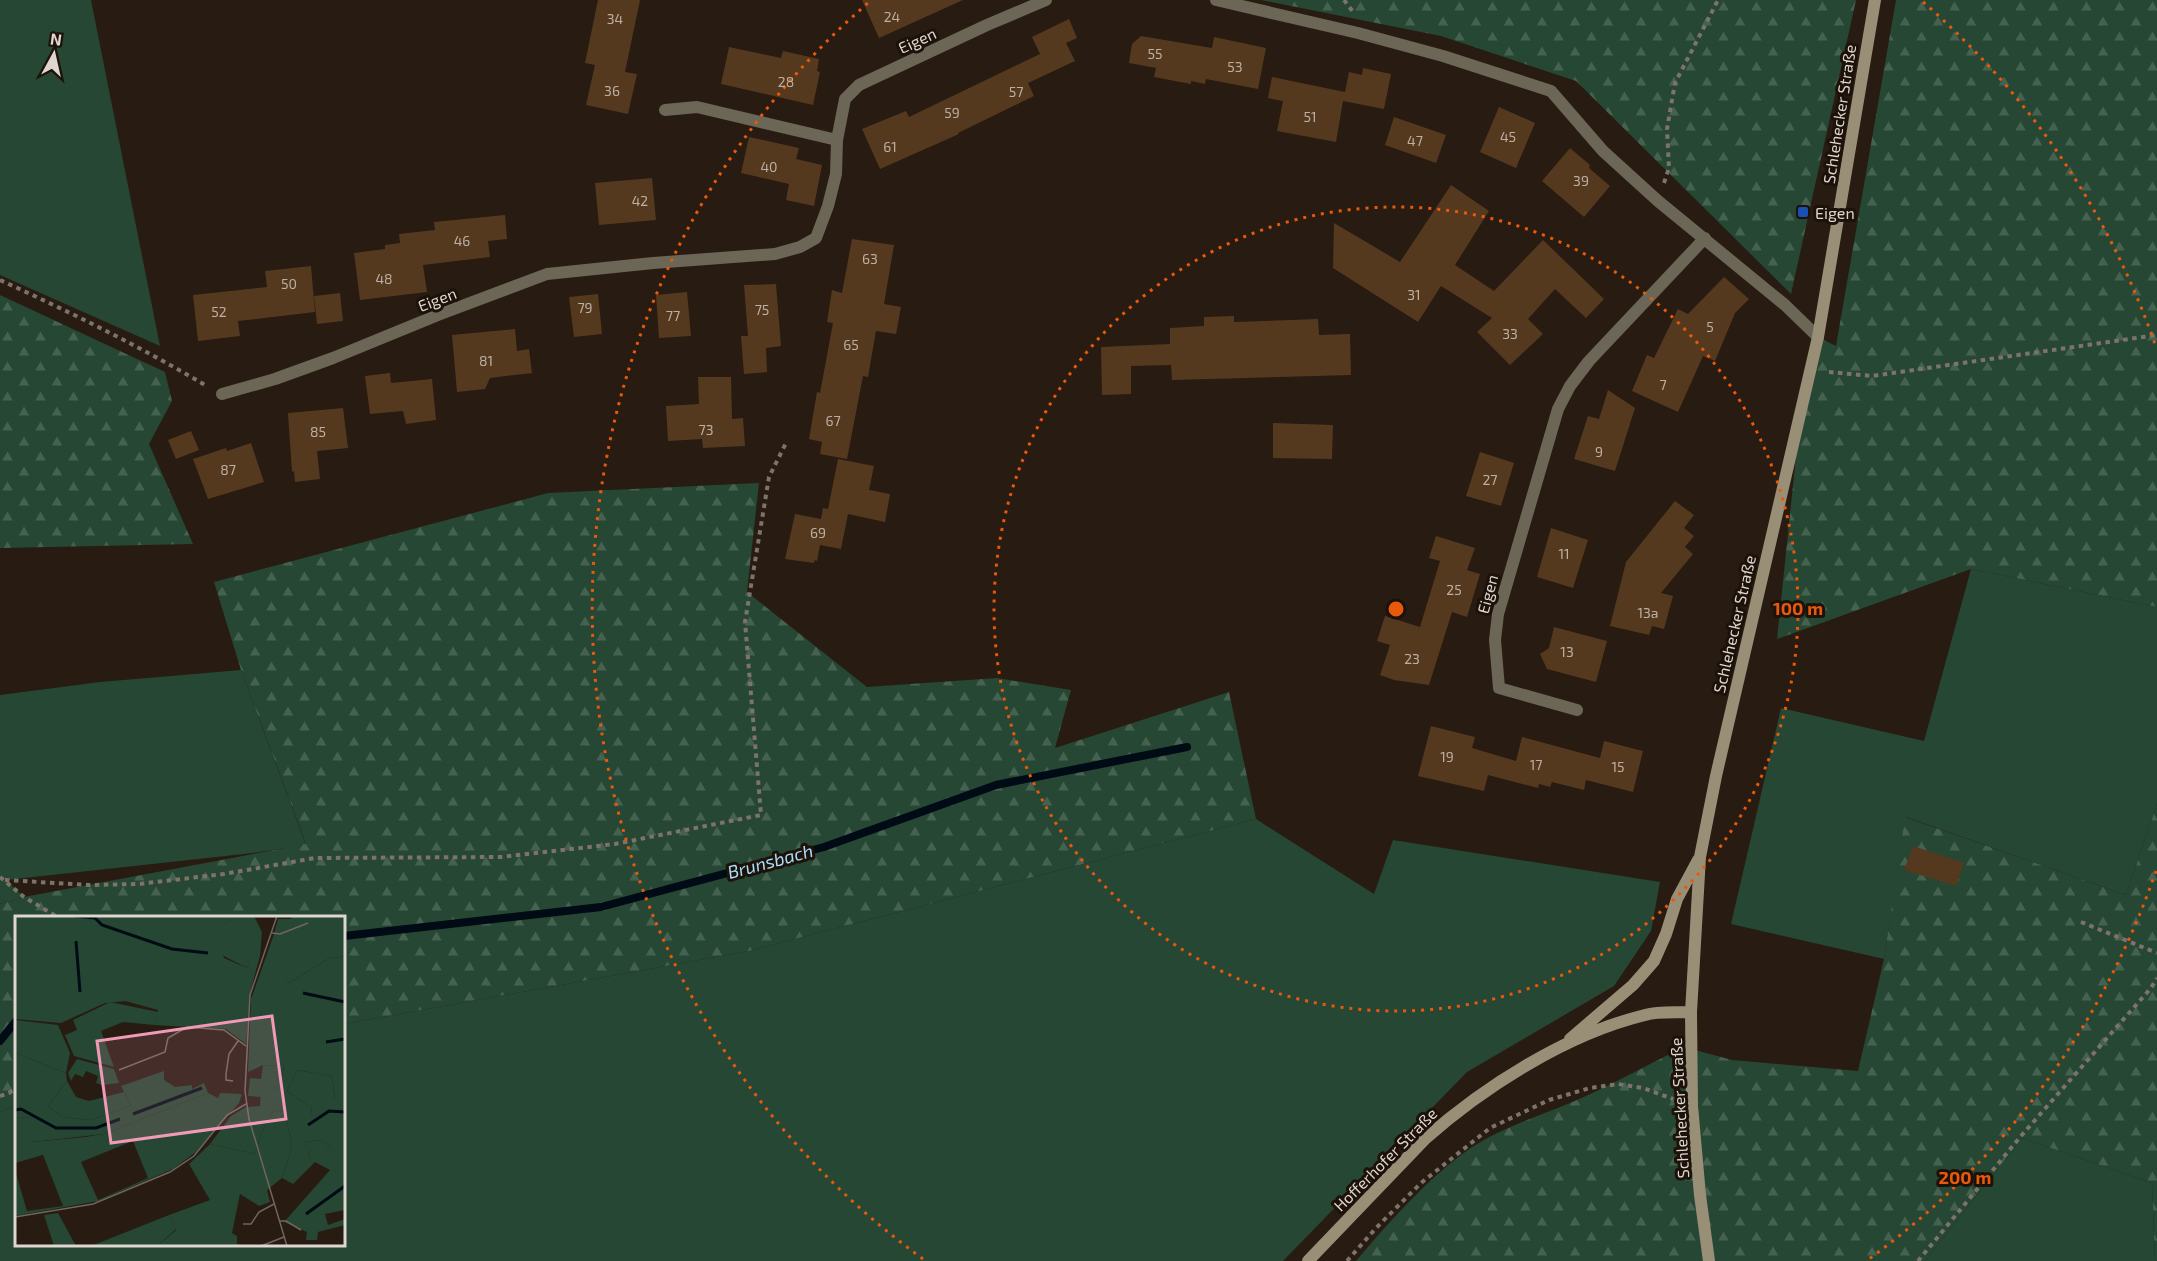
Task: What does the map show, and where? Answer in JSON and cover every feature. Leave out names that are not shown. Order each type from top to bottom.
[{"type":"main road","name":"Schlehecker Straße","points":[[1709,1261],[1692,1106],[1691,1012],[1700,857],[1723,743],[1818,337],[1875,0]]},
{"type":"main road","points":[[1560,1047],[1633,985],[1654,961],[1666,934],[1677,899],[1700,857]]},
{"type":"main road","name":"Hofferhofer Straße","points":[[1308,1261],[1425,1139],[1445,1121],[1506,1077],[1560,1047],[1612,1025],[1647,1014],[1691,1012]]},
{"type":"street","name":"Eigen","points":[[222,394],[275,379],[333,358],[547,274],[775,254],[800,247],[816,238],[828,206],[836,174],[837,140],[845,99],[860,85],[1046,0]]},
{"type":"street","points":[[1216,0],[1358,33],[1443,56],[1551,91],[1604,151],[1658,201],[1785,305],[1818,337]]},
{"type":"street","points":[[665,110],[697,107],[837,140]]},
{"type":"street","name":"Eigen","points":[[1576,710],[1499,688],[1495,640],[1498,615],[1558,409],[1570,386],[1589,361],[1705,238]]},
{"type":"path","points":[[1344,0],[1358,17]]},
{"type":"path","points":[[1658,201],[1669,168],[1667,129],[1675,83],[1718,0]]},
{"type":"path","points":[[0,280],[77,315],[162,359],[222,394]]},
{"type":"path","points":[[1811,371],[1872,376],[2157,335]]},
{"type":"path","points":[[5,880],[89,885],[139,884],[224,874],[315,858],[501,857],[615,844],[761,814],[745,622],[769,477],[788,441]]},
{"type":"path","points":[[0,877],[24,897],[56,916]]},
{"type":"path","points":[[2081,922],[2157,953]]},
{"type":"path","points":[[1918,1261],[2021,1136],[2151,988],[2157,978]]},
{"type":"path","points":[[1347,1261],[1421,1183],[1453,1156],[1490,1128],[1549,1101],[1590,1088],[1618,1084],[1642,1088],[1692,1106]]},
{"type":"path","points":[[0,1096],[15,1089]]},
{"type":"green space","points":[[0,0],[91,0],[160,346],[0,275]]},
{"type":"green space","points":[[1261,0],[1856,0],[1791,294],[1576,81],[1441,36]]},
{"type":"green space","points":[[1896,0],[2157,0],[2157,607],[1971,569],[1777,639],[1800,418],[1818,337],[1836,346]]},
{"type":"green space","points":[[0,295],[165,372],[172,401],[149,444],[193,544],[0,548]]},
{"type":"green space","points":[[759,483],[747,592],[867,687],[997,678],[1071,690],[1055,748],[1229,692],[1256,819],[749,951],[345,1024],[345,916],[15,916],[15,1106],[0,1112],[0,904],[24,897],[306,844],[241,670],[214,582],[548,493]]},
{"type":"green space","points":[[1971,569],[2157,607],[2157,804],[2126,895],[1906,817],[1884,959],[1731,924],[1781,708],[1924,741]]},
{"type":"green space","points":[[241,670],[306,845],[253,853],[6,880],[24,897],[0,904],[0,695],[100,682]]},
{"type":"green space","points":[[2157,804],[2157,1261],[2155,1261],[2152,1183],[2022,1138],[1925,1261],[1356,1261],[1397,1214],[1429,1183],[1477,1144],[1503,1130],[1598,1090],[1684,1047],[1732,1060],[1858,1071],[1884,959],[1905,817],[2126,895]]},
{"type":"green space","points":[[1256,819],[1374,894],[1393,840],[1660,882],[1651,931],[1614,986],[1467,1072],[1283,1261],[0,1261],[0,1112],[15,1106],[15,1246],[345,1246],[345,1024],[749,951]]},
{"type":"green space","points":[[2022,1138],[2152,1183],[2155,1261],[1925,1261]]},
{"type":"building","points":[[598,0],[640,0],[625,72],[637,74],[628,114],[586,105],[595,65],[585,63]]},
{"type":"building","points":[[862,0],[963,0],[879,38]]},
{"type":"building","points":[[1069,19],[1077,38],[1066,43],[1075,61],[1028,83],[1034,96],[959,134],[880,169],[862,129],[906,111],[909,117],[1040,54],[1032,37]]},
{"type":"building","points":[[1141,36],[1212,48],[1214,37],[1266,48],[1258,89],[1206,79],[1205,84],[1191,81],[1191,84],[1154,77],[1156,68],[1129,63],[1132,44]]},
{"type":"building","points":[[729,47],[781,58],[783,51],[819,59],[817,71],[820,72],[813,105],[721,84]]},
{"type":"building","points":[[1363,68],[1391,74],[1384,109],[1343,101],[1336,142],[1277,131],[1283,101],[1268,98],[1272,77],[1345,92],[1349,72],[1362,75]]},
{"type":"building","points":[[1499,107],[1535,123],[1516,168],[1480,152]]},
{"type":"building","points":[[1394,117],[1446,135],[1436,163],[1385,145]]},
{"type":"building","points":[[749,137],[799,148],[796,159],[822,165],[814,206],[786,200],[789,184],[741,173]]},
{"type":"building","points":[[1570,148],[1610,186],[1584,217],[1542,181]]},
{"type":"building","points":[[652,178],[656,220],[599,225],[595,183]]},
{"type":"building","points":[[1451,185],[1489,211],[1455,265],[1494,291],[1543,240],[1604,299],[1586,318],[1555,289],[1528,319],[1543,334],[1510,365],[1477,332],[1492,318],[1441,286],[1418,322],[1333,268],[1334,223],[1400,262]]},
{"type":"building","points":[[505,215],[507,239],[488,241],[490,257],[423,265],[427,292],[360,300],[354,253],[385,249],[385,245],[400,243],[399,234],[435,230],[434,222]]},
{"type":"building","points":[[852,239],[894,245],[884,304],[901,307],[896,334],[876,331],[868,377],[863,376],[847,459],[820,454],[822,442],[809,439],[833,323],[827,322],[832,290],[842,293]]},
{"type":"building","points":[[311,266],[315,312],[238,321],[240,336],[198,341],[193,295],[267,287],[265,271]]},
{"type":"building","points":[[1724,277],[1749,299],[1735,313],[1715,361],[1703,356],[1678,412],[1632,391],[1647,355],[1654,358],[1678,309],[1688,314]]},
{"type":"building","points":[[776,284],[781,346],[766,348],[767,372],[744,374],[741,336],[748,336],[744,285]]},
{"type":"building","points":[[687,292],[691,336],[659,338],[656,295]]},
{"type":"building","points":[[340,293],[343,321],[317,324],[314,296]]},
{"type":"building","points":[[598,294],[602,334],[574,337],[569,297]]},
{"type":"building","points":[[1234,316],[1234,322],[1318,319],[1319,335],[1350,334],[1351,375],[1172,380],[1171,365],[1131,366],[1131,394],[1102,395],[1101,347],[1170,344],[1170,328],[1204,326],[1204,317]]},
{"type":"building","points":[[515,329],[517,351],[529,349],[532,373],[490,378],[485,389],[457,392],[452,335]]},
{"type":"building","points":[[390,373],[391,383],[432,379],[436,420],[406,424],[403,411],[370,414],[365,376]]},
{"type":"building","points":[[698,377],[731,377],[732,419],[743,418],[745,446],[703,448],[702,439],[668,441],[666,406],[699,404]]},
{"type":"building","points":[[1608,390],[1635,408],[1615,471],[1574,459],[1588,416],[1599,419]]},
{"type":"building","points":[[343,408],[348,448],[317,451],[320,479],[295,482],[294,471],[292,472],[288,413]]},
{"type":"building","points":[[1273,423],[1333,425],[1332,459],[1273,458]]},
{"type":"building","points":[[191,431],[199,450],[176,459],[168,440]]},
{"type":"building","points":[[251,443],[264,482],[208,499],[193,459],[226,448],[227,451]]},
{"type":"building","points":[[1480,452],[1514,463],[1501,506],[1466,496]]},
{"type":"building","points":[[838,459],[874,466],[869,490],[890,494],[885,522],[848,514],[841,549],[820,545],[817,561],[815,560],[814,563],[785,559],[795,514],[821,519],[823,508],[828,509]]},
{"type":"building","points":[[1675,501],[1694,515],[1684,528],[1694,536],[1685,547],[1693,554],[1661,593],[1673,596],[1664,629],[1652,626],[1649,635],[1610,626],[1626,562]]},
{"type":"building","points":[[1551,528],[1588,540],[1573,588],[1537,577]]},
{"type":"building","points":[[1436,536],[1475,548],[1467,570],[1480,574],[1467,617],[1452,612],[1429,685],[1394,680],[1380,675],[1390,645],[1377,641],[1385,616],[1420,627],[1440,561],[1429,558]]},
{"type":"building","points":[[1554,627],[1607,641],[1596,682],[1547,669],[1540,654],[1549,648]]},
{"type":"building","points":[[1431,726],[1475,737],[1472,748],[1516,761],[1522,737],[1600,758],[1604,741],[1643,751],[1633,792],[1586,780],[1584,790],[1552,782],[1550,787],[1539,784],[1538,788],[1488,775],[1484,791],[1418,776]]},
{"type":"building","points":[[1913,846],[1964,863],[1956,886],[1904,870]]},
{"type":"waterway","name":"Brunsbach","points":[[345,936],[601,907],[824,847],[996,785],[1187,747]]},
{"type":"waterway","name":"Brunsbach","points":[[0,1041],[15,1022]]},
{"type":"place","name":"Eigen","points":[[1803,212]]}]
